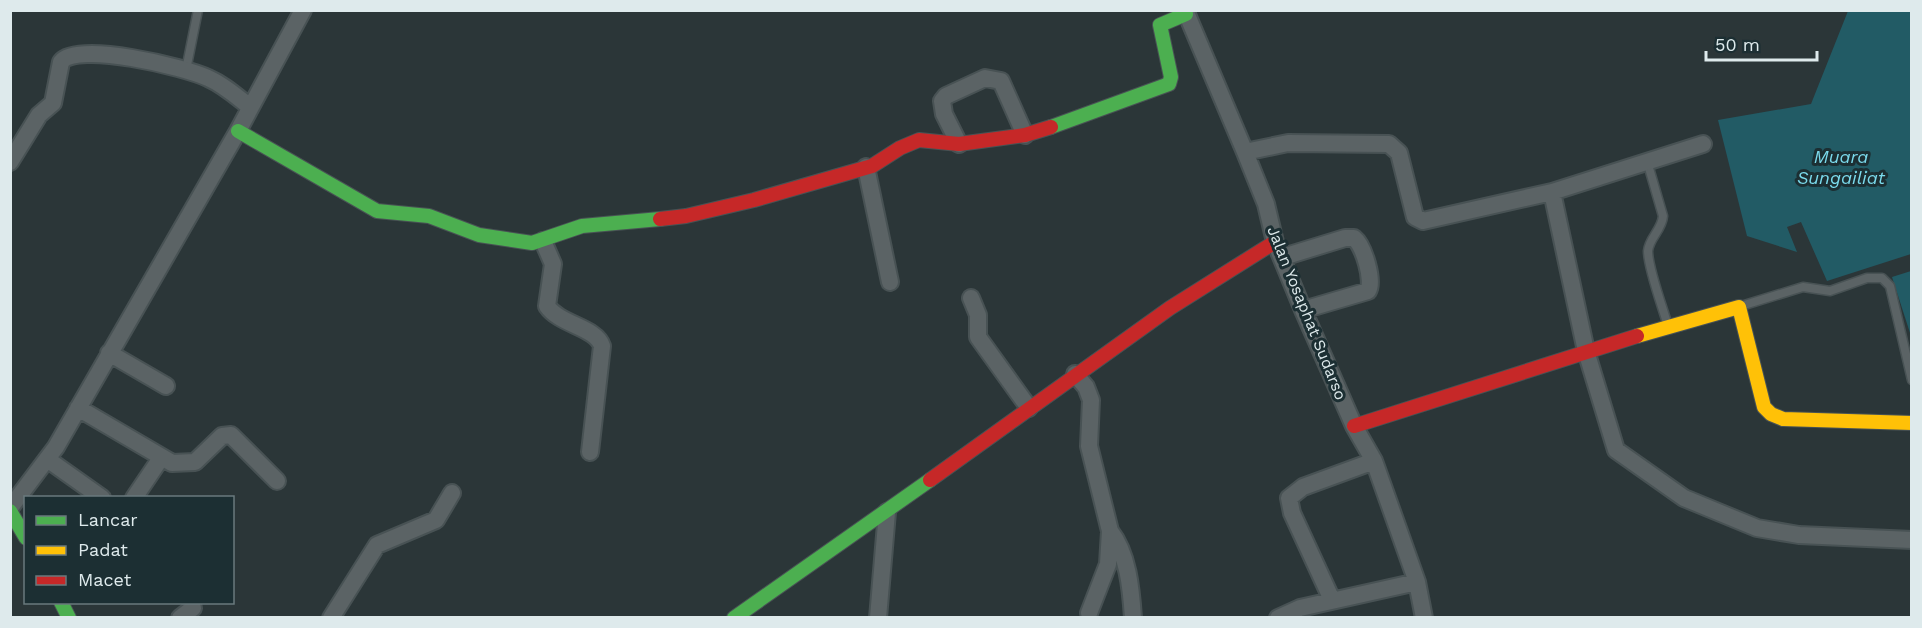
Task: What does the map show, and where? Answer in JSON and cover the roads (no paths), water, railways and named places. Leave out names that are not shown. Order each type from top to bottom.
[{"type":"street","points":[[22,537],[10,510],[47,459],[78,408],[238,130],[303,10]]},
{"type":"street","points":[[238,130],[312,176],[377,211],[429,216],[479,236],[531,243],[543,241],[582,226],[686,216],[866,167],[919,140],[959,144],[1025,135],[1081,118],[1169,84],[1171,77],[1161,25],[1185,12]]},
{"type":"street","name":"Jalan Yosaphat Sudarso","points":[[1185,12],[1266,204],[1279,249],[1303,310],[1354,426],[1374,461],[1417,582],[1424,618]]},
{"type":"street","points":[[10,162],[39,115],[53,103],[58,71],[67,56],[79,54],[116,57],[186,70],[226,87],[250,107]]},
{"type":"street","points":[[959,144],[944,114],[942,101],[946,96],[985,78],[1001,81],[1025,135]]},
{"type":"street","points":[[1245,152],[1288,143],[1389,144],[1398,153],[1415,217],[1421,220],[1552,192],[1703,144]]},
{"type":"street","points":[[866,167],[890,282]]},
{"type":"street","points":[[1552,192],[1586,351],[1616,450],[1684,498],[1757,528],[1799,535],[1911,540]]},
{"type":"street","points":[[734,618],[887,512],[1075,374],[1170,308],[1279,249],[1354,238],[1362,248],[1370,283],[1368,291],[1303,310]]},
{"type":"street","points":[[543,241],[553,264],[547,306],[567,324],[597,338],[602,346],[590,452]]},
{"type":"street","points":[[970,298],[979,318],[978,337],[1029,408]]},
{"type":"street","points":[[1354,426],[1586,351],[1739,307],[1764,407],[1771,414],[1783,419],[1911,423]]},
{"type":"street","points":[[109,353],[166,387]]},
{"type":"street","points":[[1075,374],[1086,387],[1091,400],[1089,446],[1110,531],[1108,564],[1089,612]]},
{"type":"street","points":[[78,408],[172,464],[195,462],[222,436],[230,434],[277,481]]},
{"type":"street","points":[[136,496],[161,458]]},
{"type":"street","points":[[47,459],[99,496]]},
{"type":"street","points":[[1332,600],[1292,513],[1289,498],[1303,487],[1374,461]]},
{"type":"street","points":[[336,616],[377,545],[436,520],[452,493]]},
{"type":"street","points":[[878,618],[887,512]]},
{"type":"street","points":[[1110,531],[1121,547],[1129,583],[1133,618]]},
{"type":"street","points":[[1278,618],[1288,612],[1332,600],[1417,582]]},
{"type":"street","points":[[62,604],[69,618]]},
{"type":"lane","points":[[186,70],[198,10]]},
{"type":"lane","points":[[1647,161],[1663,216],[1662,224],[1648,252],[1668,327]]},
{"type":"lane","points":[[1739,307],[1803,287],[1830,291],[1867,278],[1882,278],[1890,286],[1911,380]]},
{"type":"water","name":"Muara Sungailiat","points":[[1848,11],[1911,11],[1911,254],[1827,281],[1801,222],[1787,227],[1797,252],[1747,236],[1718,120],[1811,104]]},
{"type":"water","points":[[1912,271],[1911,336],[1892,277]]}]
